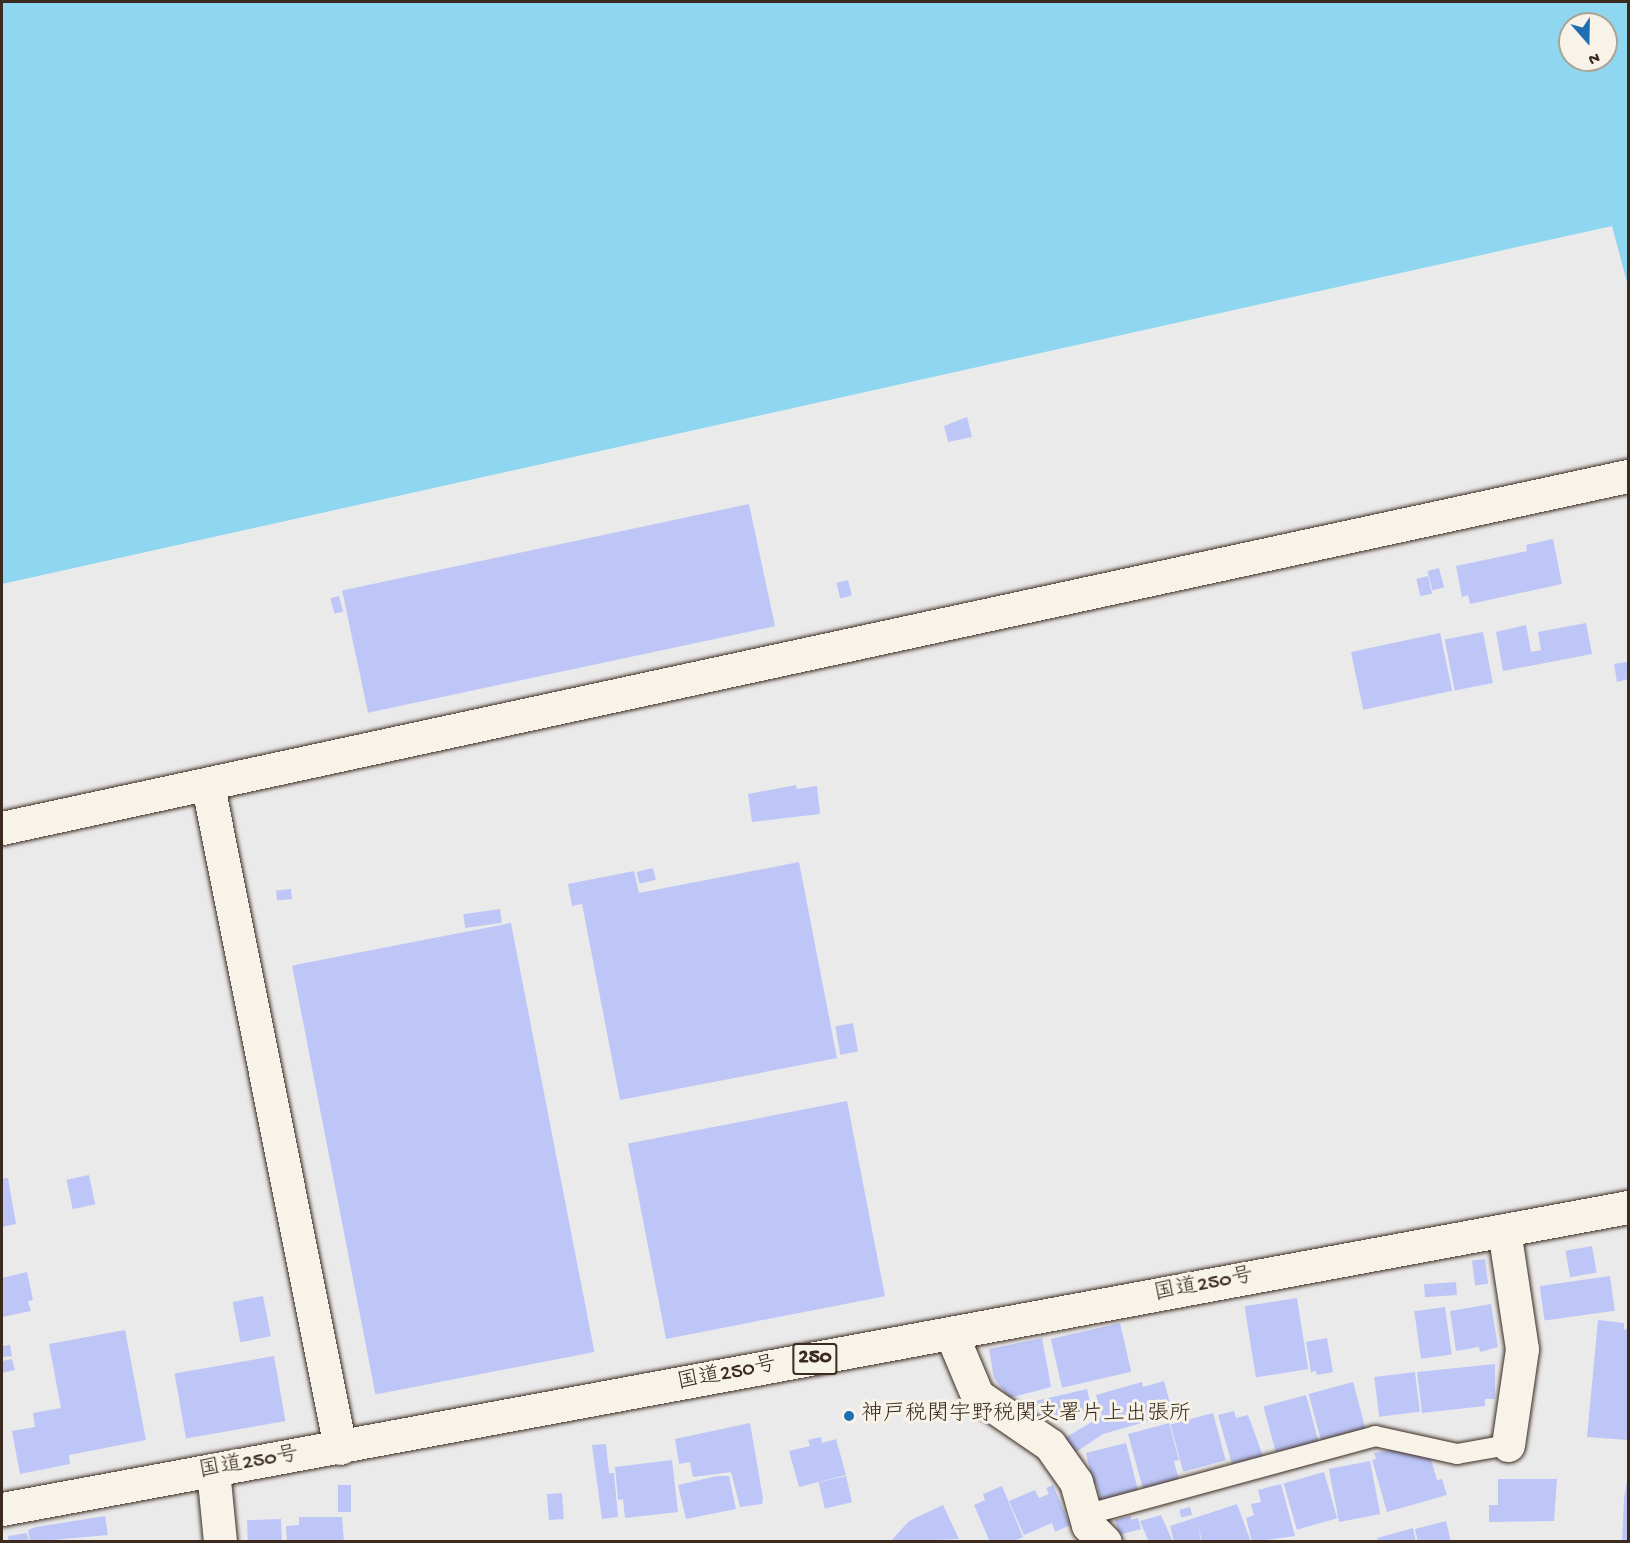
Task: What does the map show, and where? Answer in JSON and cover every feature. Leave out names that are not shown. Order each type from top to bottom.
[{"type":"main road","points":[[2,828],[208,786],[1629,476]]},
{"type":"main road","points":[[208,786],[340,1448]]},
{"type":"main road","name":"国道250号","points":[[2,1509],[340,1448],[1629,1206]]},
{"type":"main road","points":[[1504,1230],[1522,1349],[1508,1445]]},
{"type":"main road","points":[[951,1333],[977,1395],[1050,1445],[1076,1482],[1088,1525],[1105,1542]]},
{"type":"main road","points":[[213,1470],[220,1542]]},
{"type":"lane","points":[[1085,1515],[1375,1436],[1457,1454],[1508,1445]]},
{"type":"water","points":[[2,2],[1628,2],[1628,286],[1612,226],[2,584]]},
{"type":"building","points":[[967,417],[972,437],[948,442],[944,426]]},
{"type":"building","points":[[749,504],[775,626],[368,713],[342,590]]},
{"type":"building","points":[[1553,539],[1562,584],[1470,604],[1468,595],[1462,597],[1456,566],[1527,551],[1526,545]]},
{"type":"building","points":[[1439,568],[1444,587],[1433,590],[1427,571]]},
{"type":"building","points":[[1428,576],[1432,594],[1420,596],[1416,579]]},
{"type":"building","points":[[848,580],[852,596],[840,598],[836,583]]},
{"type":"building","points":[[339,596],[343,611],[334,614],[330,598]]},
{"type":"building","points":[[1586,623],[1592,654],[1503,671],[1496,632],[1526,625],[1531,652],[1541,650],[1538,632]]},
{"type":"building","points":[[1483,632],[1493,683],[1455,690],[1445,639]]},
{"type":"building","points":[[1440,633],[1452,691],[1363,710],[1351,652]]},
{"type":"building","points":[[1627,662],[1628,679],[1617,682],[1614,664]]},
{"type":"building","points":[[796,785],[797,789],[817,786],[820,814],[752,822],[748,794]]},
{"type":"building","points":[[799,862],[837,1058],[620,1100],[582,904],[572,906],[568,884],[634,871],[639,893]]},
{"type":"building","points":[[653,868],[656,880],[639,884],[637,872]]},
{"type":"building","points":[[291,889],[292,899],[277,901],[276,891]]},
{"type":"building","points":[[500,909],[502,923],[465,928],[463,914]]},
{"type":"building","points":[[511,923],[594,1352],[375,1395],[292,966]]},
{"type":"building","points":[[853,1023],[858,1052],[840,1055],[835,1026]]},
{"type":"building","points":[[847,1101],[885,1296],[666,1339],[628,1144]]},
{"type":"building","points":[[89,1175],[95,1204],[73,1209],[67,1180]]},
{"type":"building","points":[[8,1178],[16,1224],[2,1227],[2,1179]]},
{"type":"building","points":[[1592,1246],[1597,1273],[1570,1277],[1565,1251]]},
{"type":"building","points":[[1485,1259],[1488,1284],[1475,1285],[1472,1261]]},
{"type":"building","points":[[27,1272],[33,1300],[28,1301],[31,1311],[2,1317],[2,1278]]},
{"type":"building","points":[[1610,1276],[1615,1311],[1545,1321],[1540,1286]]},
{"type":"building","points":[[1456,1282],[1457,1295],[1425,1297],[1424,1284]]},
{"type":"building","points":[[263,1296],[271,1336],[240,1342],[233,1302]]},
{"type":"building","points":[[1297,1298],[1308,1369],[1256,1377],[1245,1306]]},
{"type":"building","points":[[1491,1304],[1498,1347],[1480,1352],[1479,1347],[1456,1351],[1450,1311]]},
{"type":"building","points":[[1445,1307],[1452,1355],[1421,1359],[1414,1311]]},
{"type":"building","points":[[1598,1320],[1624,1323],[1624,1329],[1628,1330],[1628,1440],[1587,1437]]},
{"type":"building","points":[[1120,1323],[1131,1372],[1062,1388],[1051,1339]]},
{"type":"building","points":[[125,1330],[146,1440],[69,1455],[70,1464],[20,1474],[12,1431],[35,1427],[33,1413],[61,1408],[49,1344]]},
{"type":"building","points":[[1042,1338],[1051,1387],[1009,1398],[994,1378],[989,1349]]},
{"type":"building","points":[[1327,1338],[1333,1372],[1317,1375],[1316,1371],[1311,1372],[1306,1342]]},
{"type":"building","points":[[10,1345],[12,1356],[2,1357],[2,1346]]},
{"type":"building","points":[[274,1356],[285,1421],[186,1439],[175,1374]]},
{"type":"building","points":[[12,1359],[15,1370],[2,1373],[2,1361]]},
{"type":"building","points":[[1495,1364],[1495,1399],[1485,1399],[1485,1406],[1422,1413],[1417,1372]]},
{"type":"building","points":[[1415,1372],[1420,1412],[1379,1417],[1374,1377]]},
{"type":"building","points":[[1164,1381],[1173,1414],[1103,1434],[1073,1454],[1063,1439],[1102,1416],[1096,1395],[1142,1382],[1143,1387]]},
{"type":"building","points":[[1353,1382],[1366,1431],[1322,1443],[1309,1394]]},
{"type":"building","points":[[1087,1389],[1092,1410],[1041,1422],[1036,1401]]},
{"type":"building","points":[[1306,1395],[1319,1445],[1277,1457],[1263,1406]]},
{"type":"building","points":[[1234,1411],[1236,1418],[1248,1415],[1263,1456],[1232,1464],[1218,1415]]},
{"type":"building","points":[[1213,1413],[1226,1460],[1183,1472],[1170,1424]]},
{"type":"building","points":[[750,1423],[763,1499],[762,1504],[740,1507],[731,1472],[693,1477],[690,1462],[679,1464],[675,1439]]},
{"type":"building","points":[[1169,1423],[1179,1460],[1174,1461],[1179,1480],[1143,1489],[1128,1434]]},
{"type":"building","name":"神戸税関宇野税関支署片上出張所","points":[[821,1437],[822,1443],[836,1439],[846,1475],[799,1487],[789,1451],[810,1446],[808,1440]]},
{"type":"building","points":[[1126,1443],[1139,1494],[1102,1503],[1096,1484],[1093,1485],[1086,1453]]},
{"type":"building","points":[[606,1444],[609,1473],[614,1473],[618,1517],[602,1519],[592,1445]]},
{"type":"building","points":[[1416,1444],[1428,1449],[1437,1480],[1442,1479],[1447,1495],[1387,1512],[1372,1460],[1376,1459],[1374,1453]]},
{"type":"building","points":[[672,1460],[678,1512],[625,1518],[623,1499],[618,1500],[615,1467]]},
{"type":"building","points":[[1370,1461],[1380,1514],[1339,1522],[1329,1469]]},
{"type":"building","points":[[1324,1472],[1337,1518],[1297,1530],[1284,1484]]},
{"type":"building","points":[[717,1476],[729,1476],[736,1509],[686,1519],[678,1485]]},
{"type":"building","points":[[846,1476],[852,1502],[825,1509],[819,1482]]},
{"type":"building","points":[[1498,1479],[1557,1479],[1554,1521],[1489,1522],[1489,1505],[1498,1505]]},
{"type":"building","points":[[1627,1481],[1628,1542],[1622,1542],[1624,1498]]},
{"type":"building","points":[[1281,1484],[1295,1536],[1252,1542],[1246,1518],[1254,1515],[1251,1504],[1261,1502],[1258,1490]]},
{"type":"building","points":[[338,1485],[351,1485],[351,1512],[338,1512]]},
{"type":"building","points":[[1053,1485],[1070,1525],[1055,1532],[1052,1523],[1024,1535],[1009,1501],[1035,1490],[1039,1498],[1049,1494],[1046,1488]]},
{"type":"building","points":[[1002,1486],[1023,1537],[1012,1542],[990,1542],[974,1505],[985,1500],[983,1494]]},
{"type":"building","points":[[562,1493],[564,1519],[549,1520],[547,1494]]},
{"type":"building","points":[[1237,1504],[1251,1542],[1202,1542],[1198,1524],[1201,1542],[1174,1542],[1170,1526]]},
{"type":"building","points":[[943,1505],[959,1539],[890,1542],[909,1521]]},
{"type":"building","points":[[1190,1507],[1192,1515],[1181,1517],[1179,1510]]},
{"type":"building","points":[[1161,1515],[1173,1542],[1149,1542],[1140,1521]]},
{"type":"building","points":[[105,1516],[108,1535],[30,1542],[28,1530],[36,1527]]},
{"type":"building","points":[[1131,1516],[1131,1520],[1138,1518],[1141,1529],[1119,1535],[1115,1520]]},
{"type":"building","points":[[299,1517],[342,1517],[344,1542],[287,1542],[286,1526],[299,1525]]},
{"type":"building","points":[[281,1519],[282,1542],[248,1542],[247,1520]]},
{"type":"building","points":[[1446,1521],[1451,1542],[1418,1542],[1415,1529]]},
{"type":"building","points":[[1413,1528],[1416,1542],[1378,1542],[1377,1538]]},
{"type":"building","points":[[27,1533],[29,1542],[9,1542],[8,1536]]},
{"type":"place","name":"神戸税関宇野税関支署片上出張所","points":[[849,1416]]}]
